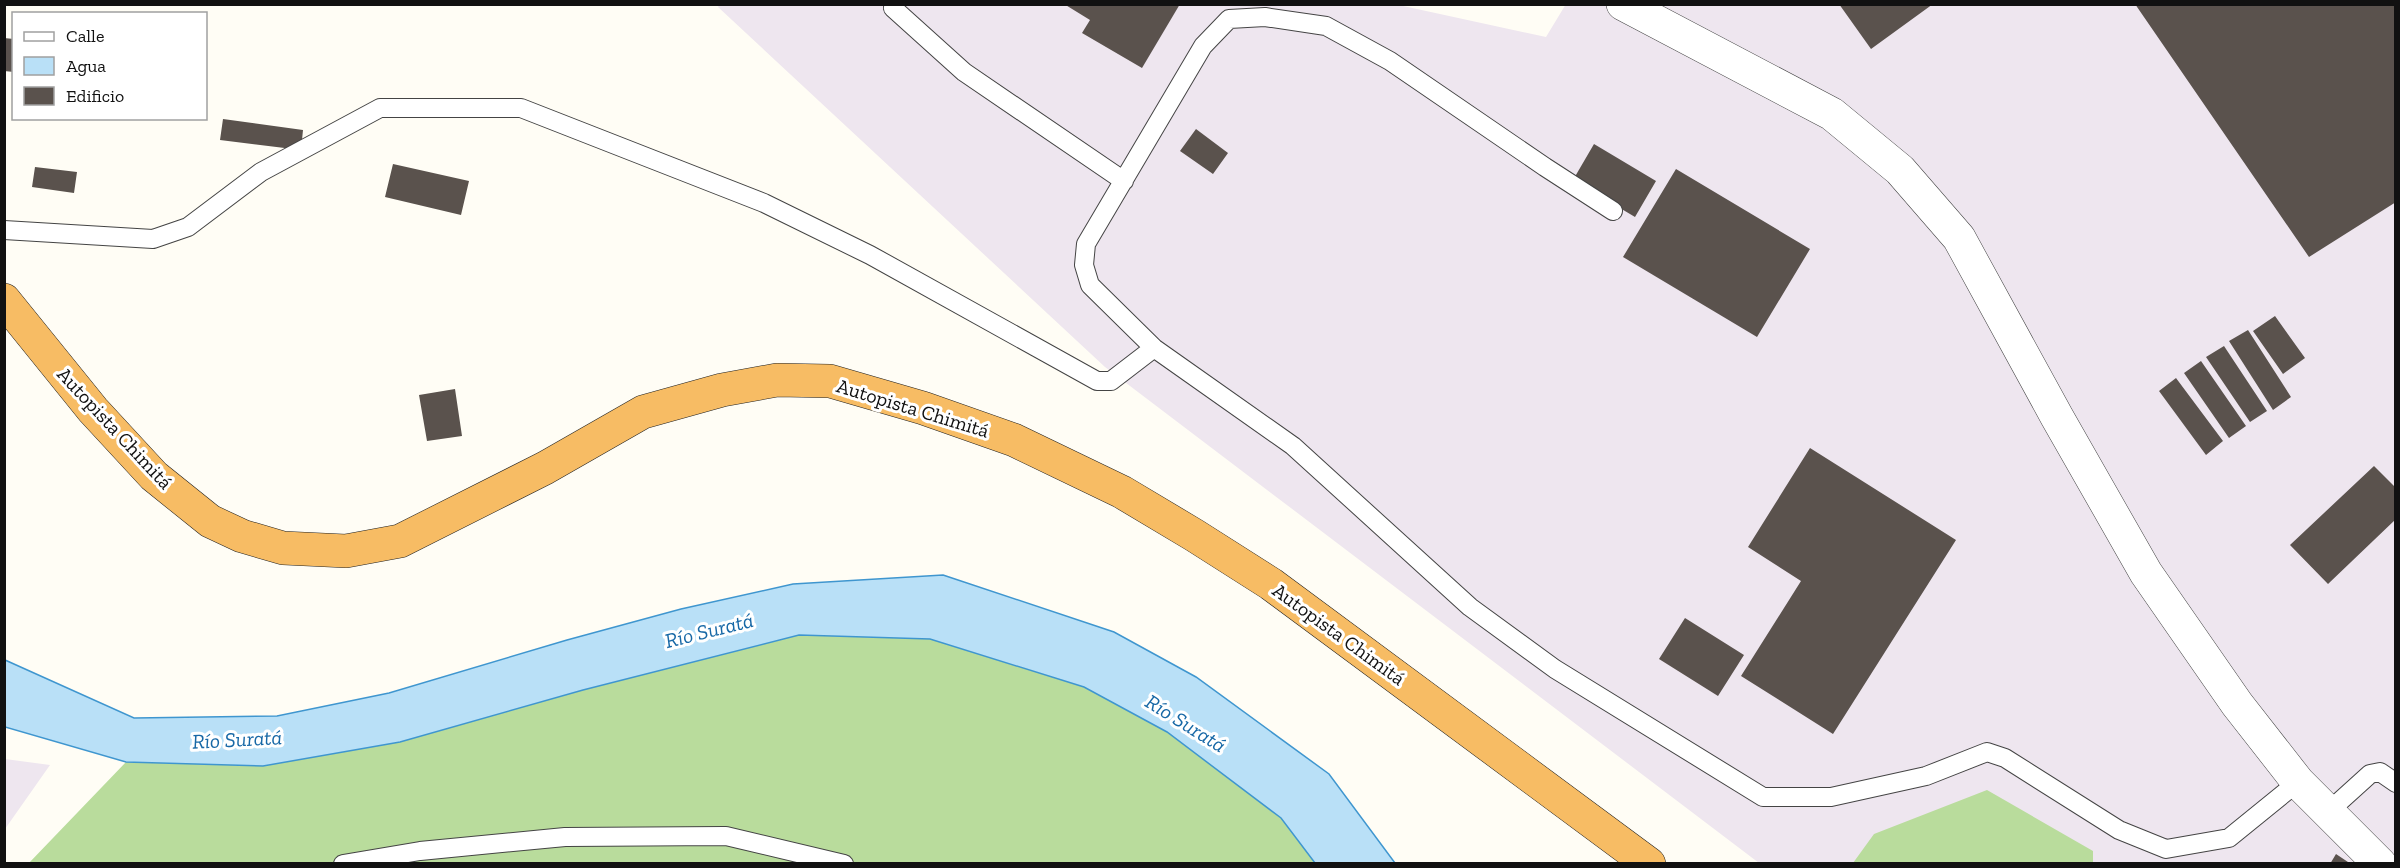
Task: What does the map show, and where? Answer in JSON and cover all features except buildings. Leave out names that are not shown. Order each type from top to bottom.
[{"type":"highway","name":"Autopista Chimitá","points":[[4,300],[93,410],[154,476],[210,521],[242,536],[283,548],[346,552],[400,541],[545,468],[643,412],[722,390],[777,380],[830,381],[923,408],[1014,440],[1122,492],[1194,535],[1271,584],[1649,864]]},
{"type":"street","points":[[1623,4],[1832,114],[1900,170],[1959,238],[2146,573],[2237,704],[2298,782],[2380,864]]},
{"type":"lane","points":[[893,6],[964,72],[1124,181]]},
{"type":"lane","points":[[1613,211],[1381,56],[1326,26],[1265,18],[1229,19],[1203,46],[1086,244],[1084,265],[1090,285],[1154,348],[1293,446],[1470,607],[1555,669],[1763,797],[1831,797],[1926,776],[1987,752],[2005,758],[2119,831],[2166,849],[2229,838],[2298,782]]},
{"type":"lane","points":[[4,230],[153,239],[188,228],[261,172],[380,108],[521,108],[765,203],[870,255],[1097,381],[1111,381],[1154,348]]},
{"type":"lane","points":[[2328,812],[2370,774],[2380,772],[2396,783]]},
{"type":"lane","points":[[344,864],[420,851],[565,837],[726,836],[844,864]]},
{"type":"shaded area","points":[[720,4],[1394,4],[1546,37],[1566,4],[2395,5],[2395,863],[1759,863],[1105,367],[718,7]]},
{"type":"shaded area","points":[[4,759],[50,765],[5,829]]},
{"type":"green space","points":[[799,635],[930,639],[1084,687],[1167,732],[1281,818],[1315,863],[28,864],[126,762],[263,766],[400,742],[583,690]]},
{"type":"green space","points":[[1987,790],[2093,851],[2093,863],[1853,863],[1874,834]]},
{"type":"water","name":"Río Suratá","points":[[943,575],[1114,632],[1196,677],[1329,774],[1395,863],[1315,863],[1281,818],[1167,732],[1084,687],[930,639],[799,635],[583,690],[400,742],[263,766],[126,762],[5,727],[5,660],[134,718],[277,716],[389,693],[681,609],[793,584]]}]
